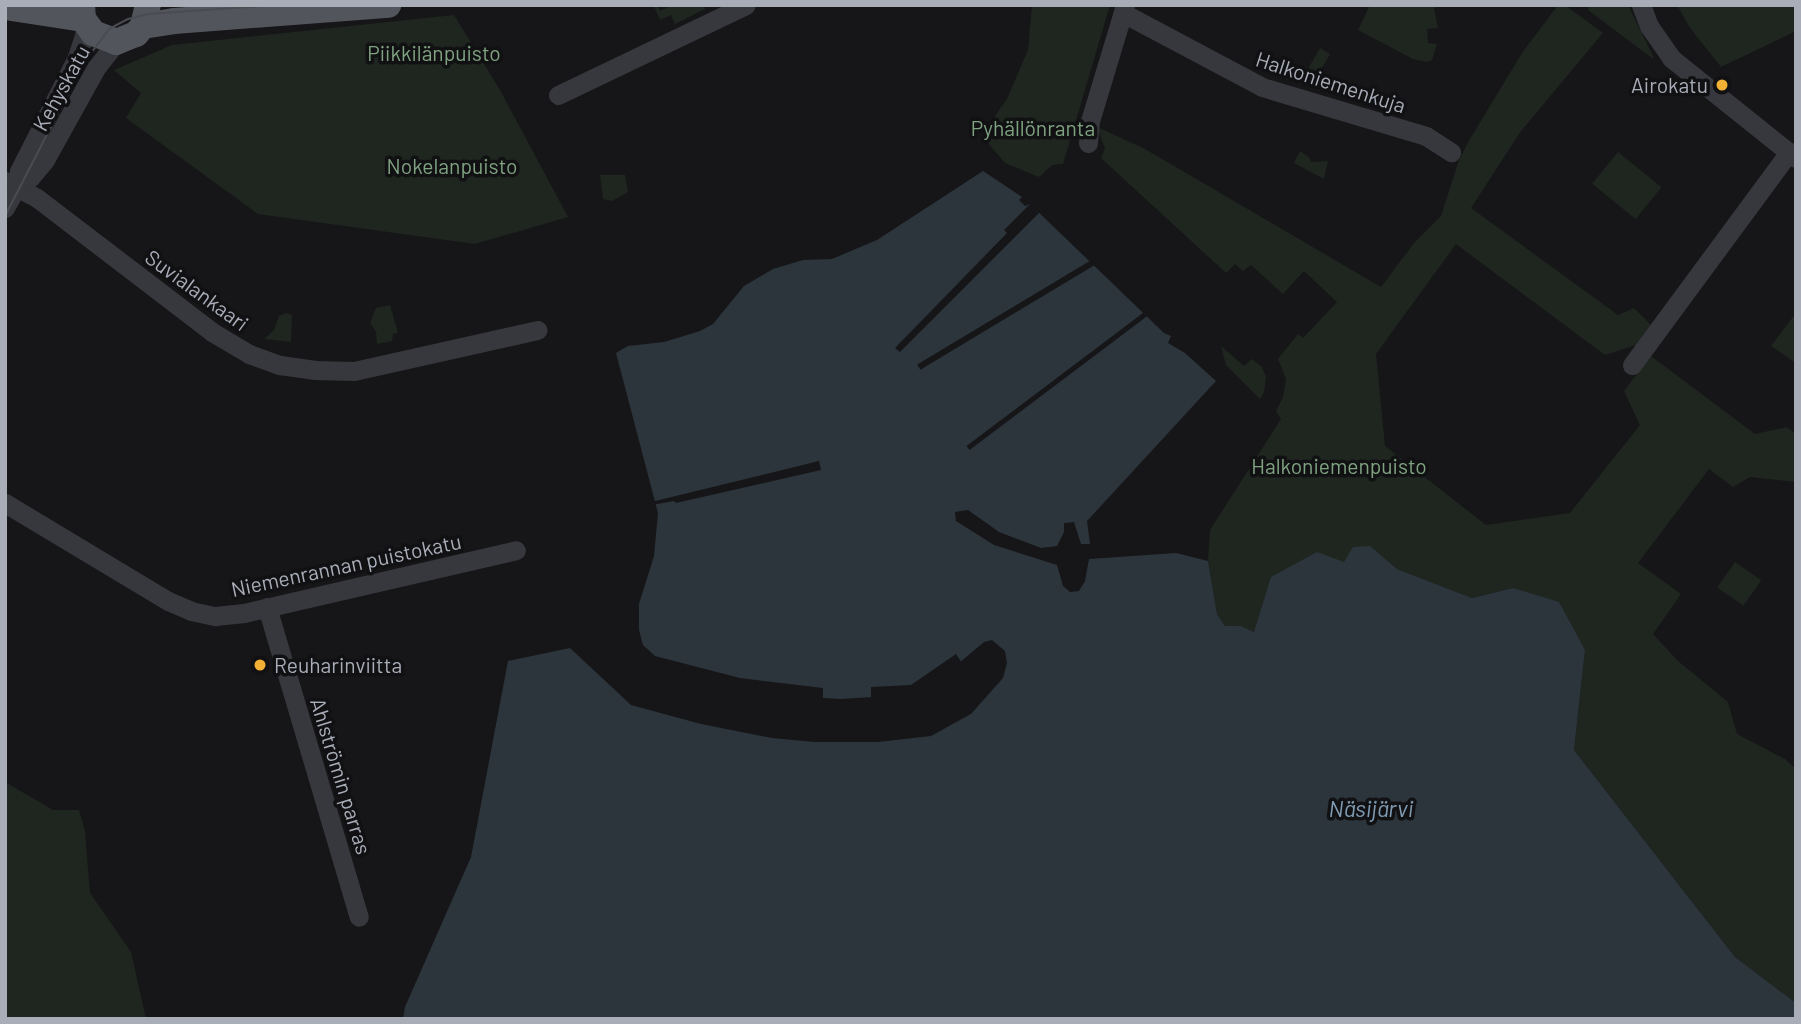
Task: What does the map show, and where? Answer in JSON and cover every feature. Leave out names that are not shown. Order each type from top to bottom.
[{"type":"main road","points":[[5,6],[84,17],[100,38],[116,42],[136,34],[146,16],[174,21],[388,5]]},
{"type":"street","points":[[558,95],[746,5]]},
{"type":"street","points":[[1632,365],[1792,155],[1680,66],[1660,42],[1641,5]]},
{"type":"street","points":[[1088,143],[1090,121],[1124,9]]},
{"type":"street","name":"Halkoniemenkuja","points":[[1124,9],[1262,87],[1426,136],[1451,152]]},
{"type":"street","name":"Kehyskatu","points":[[5,208],[11,183],[77,57],[84,17]]},
{"type":"street","name":"Kehyskatu","points":[[11,183],[30,178],[50,154],[96,68],[116,42]]},
{"type":"street","name":"Suvialankaari","points":[[11,183],[37,198],[212,332],[249,354],[280,365],[314,370],[354,371],[537,330]]},
{"type":"street","name":"Niemenrannan puistokatu","points":[[5,503],[191,611],[215,616],[267,607],[516,551]]},
{"type":"street","name":"Ahlströmin parras","points":[[267,607],[359,917]]},
{"type":"green space","points":[[657,5],[660,11],[673,5],[703,5],[705,9],[675,24],[671,15],[660,20],[654,6]]},
{"type":"green space","name":"Pyhällönranta","points":[[1032,5],[1110,5],[1063,164],[1052,165],[1039,177],[1005,163],[988,143],[995,116],[1007,99],[1028,50]]},
{"type":"green space","points":[[1370,5],[1437,5],[1434,9],[1438,28],[1427,29],[1428,43],[1437,44],[1432,60],[1426,62],[1413,59],[1358,30]]},
{"type":"green space","name":"Halkoniemenpuisto","points":[[1558,5],[1565,5],[1603,33],[1521,131],[1471,208],[1618,315],[1634,308],[1651,325],[1636,345],[1605,355],[1456,244],[1376,354],[1385,446],[1486,525],[1570,513],[1640,425],[1624,391],[1651,356],[1755,434],[1787,427],[1796,434],[1796,482],[1750,477],[1733,487],[1709,469],[1638,563],[1681,594],[1653,634],[1678,661],[1728,702],[1737,734],[1785,759],[1796,769],[1796,1003],[1735,957],[1574,750],[1585,650],[1513,588],[1472,598],[1397,569],[1369,546],[1254,632],[1241,626],[1225,626],[1217,614],[1208,561],[1210,530],[1281,419],[1276,411],[1283,397],[1286,379],[1278,359],[1298,334],[1303,338],[1337,302],[1304,271],[1283,294],[1251,265],[1243,271],[1235,264],[1226,273],[1101,158],[1105,149],[1097,127],[1145,149],[1381,287],[1414,243],[1441,216],[1459,160],[1470,139],[1522,53]]},
{"type":"green space","points":[[1589,5],[1628,5],[1653,59],[1588,10]]},
{"type":"green space","points":[[1677,5],[1796,5],[1796,31],[1721,67],[1690,28]]},
{"type":"green space","name":"Nokelanpuisto","points":[[454,15],[500,90],[568,217],[475,244],[258,214],[126,118],[141,93],[114,70],[172,45]]},
{"type":"green space","points":[[1320,48],[1330,54],[1311,87],[1261,71],[1264,65],[1274,70],[1281,61],[1305,74]]},
{"type":"green space","points":[[1300,151],[1309,157],[1311,162],[1328,161],[1324,179],[1294,163]]},
{"type":"green space","points":[[1618,152],[1662,187],[1636,219],[1592,184]]},
{"type":"green space","points":[[600,175],[625,175],[628,192],[612,201],[603,199]]},
{"type":"green space","points":[[390,305],[398,333],[393,334],[392,341],[377,344],[376,332],[370,323],[376,308]]},
{"type":"green space","points":[[286,313],[292,315],[291,342],[264,339],[274,330],[279,316]]},
{"type":"green space","points":[[1796,313],[1796,363],[1771,346]]},
{"type":"green space","points":[[1221,346],[1244,366],[1252,359],[1262,367],[1266,377],[1260,399],[1226,365]]},
{"type":"green space","points":[[1735,562],[1761,580],[1743,606],[1717,587]]},
{"type":"green space","points":[[5,782],[53,810],[79,810],[85,831],[90,893],[131,952],[146,1019],[5,1019]]},
{"type":"water","name":"Näsijärvi","points":[[983,171],[1022,197],[1019,200],[1025,206],[1030,204],[1164,333],[1171,336],[1168,343],[1185,353],[1216,381],[1087,521],[1090,544],[1081,544],[1074,522],[1064,523],[1064,532],[1057,546],[1041,548],[999,532],[968,510],[955,512],[956,521],[994,545],[1057,565],[1063,586],[1070,592],[1079,591],[1085,581],[1089,559],[1176,553],[1208,561],[1217,614],[1225,626],[1241,626],[1254,632],[1271,577],[1317,552],[1344,562],[1353,547],[1370,546],[1397,569],[1472,598],[1513,588],[1559,602],[1585,650],[1574,750],[1735,957],[1796,1003],[1796,1019],[403,1019],[405,1007],[471,857],[508,661],[570,648],[631,705],[701,724],[772,738],[814,742],[878,742],[931,736],[971,714],[1003,678],[1007,663],[1005,651],[992,640],[984,642],[939,680],[905,695],[841,699],[823,698],[823,688],[740,678],[655,656],[643,645],[639,630],[639,604],[654,556],[658,513],[616,353],[628,346],[664,342],[700,331],[713,324],[744,286],[773,269],[803,260],[832,259],[877,240]]},
{"type":"pier","points":[[1031,203],[1040,212],[900,352],[895,348],[1007,233],[1004,230]]},
{"type":"pier","points":[[1093,259],[1096,264],[920,370],[917,365]]},
{"type":"pier","points":[[1147,310],[1150,314],[970,450],[967,446]]},
{"type":"pier","points":[[819,461],[821,470],[676,503],[674,501],[652,505],[651,502]]},
{"type":"pier","points":[[956,654],[964,666],[925,692],[906,699],[871,701],[871,687],[911,685]]},
{"type":"tram line","points":[[5,216],[85,61],[109,29],[128,19],[148,14],[276,5]]},
{"type":"place","name":"Airokatu","points":[[1722,85]]},
{"type":"place","name":"Reuharinviitta","points":[[260,665]]},
{"type":"park label","name":"Piikkilänpuisto","points":[[434,53]]}]
